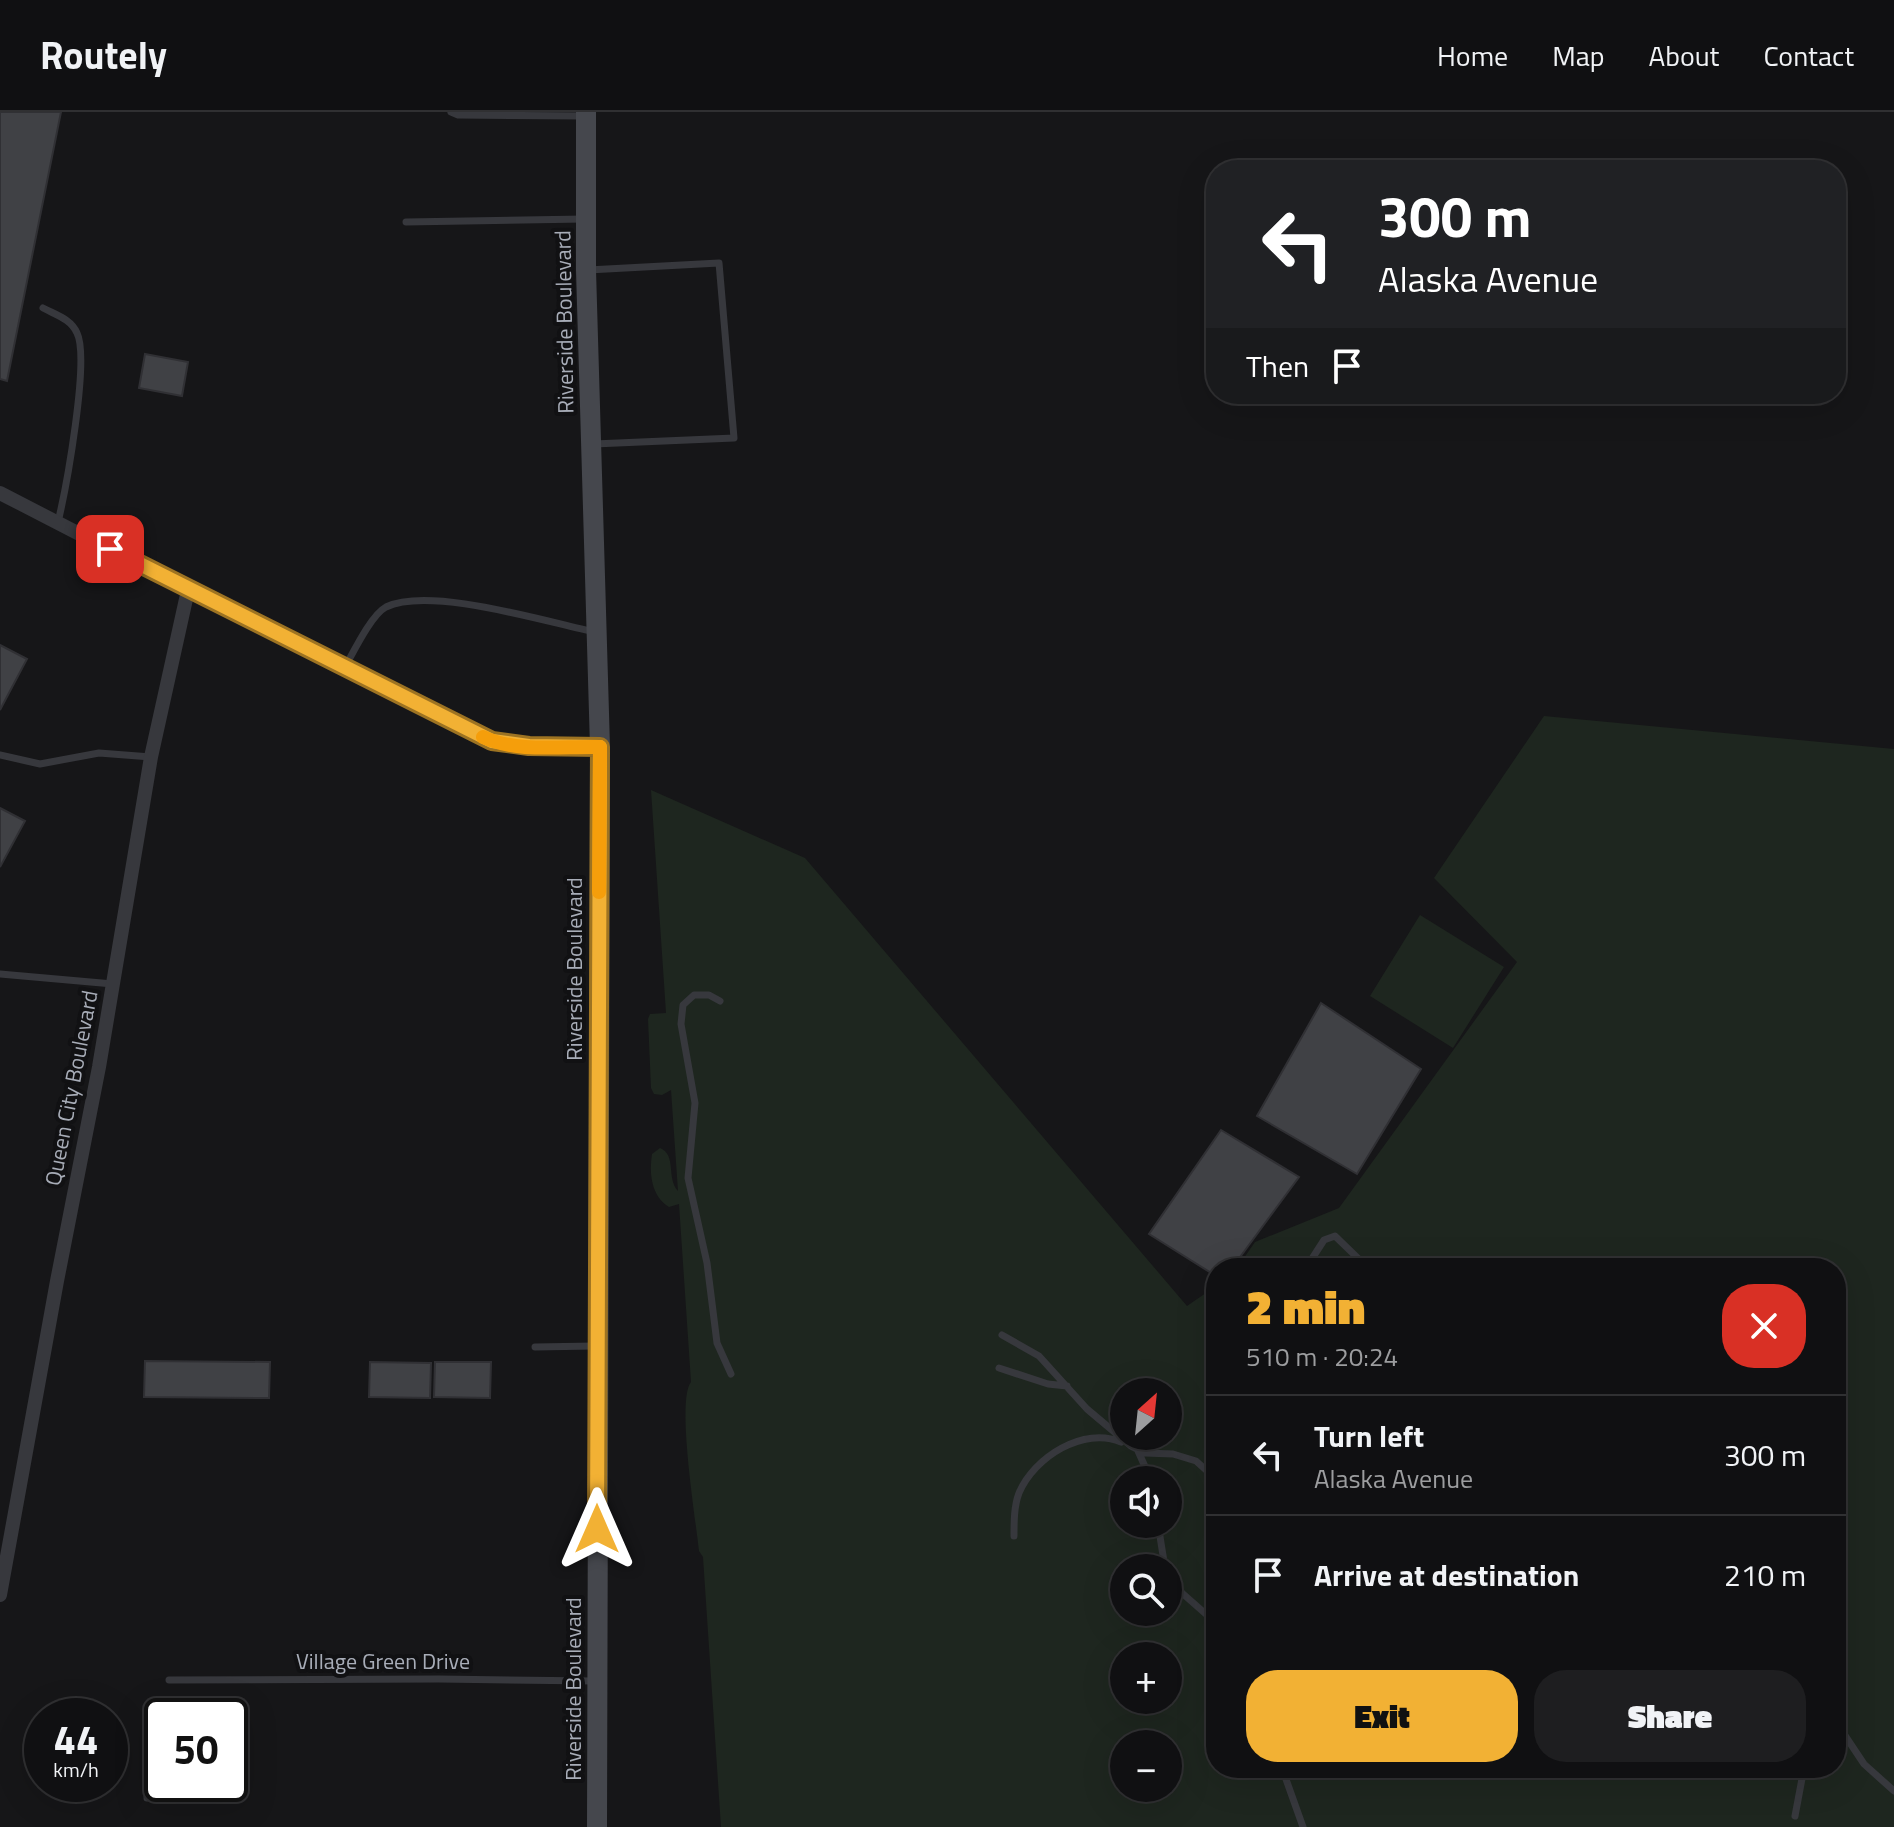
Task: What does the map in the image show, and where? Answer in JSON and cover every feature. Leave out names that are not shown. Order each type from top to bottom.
[{"type":"main road","name":"Riverside Boulevard","points":[[586,114],[586,270],[600,747],[597,1827]]},
{"type":"street","points":[[0,493],[492,741],[529,746],[600,747]]},
{"type":"street","name":"Queen City Boulevard","points":[[0,1595],[114,984],[151,757],[188,590]]},
{"type":"lane","points":[[451,112],[458,115],[586,114]]},
{"type":"lane","points":[[406,222],[586,219]]},
{"type":"lane","points":[[586,270],[719,263],[734,438],[591,444]]},
{"type":"lane","points":[[43,308],[71,323],[79,336],[83,367],[58,522]]},
{"type":"lane","points":[[344,669],[384,608],[417,600],[465,604],[597,633]]},
{"type":"lane","points":[[0,755],[40,764],[99,753],[151,757]]},
{"type":"lane","points":[[0,974],[114,984]]},
{"type":"lane","points":[[720,1001],[701,994],[687,1000],[683,1005],[681,1024],[695,1103],[688,1178],[707,1263],[717,1343],[731,1374]]},
{"type":"lane","points":[[1312,1258],[1324,1240],[1335,1236],[1358,1258]]},
{"type":"lane","points":[[1002,1335],[1039,1356],[1087,1409],[1110,1428]]},
{"type":"lane","points":[[535,1347],[597,1346]]},
{"type":"lane","points":[[999,1368],[1048,1384],[1067,1386]]},
{"type":"lane","points":[[1014,1536],[1018,1495],[1038,1466],[1083,1438],[1100,1436],[1110,1440]]},
{"type":"lane","points":[[1138,1450],[1173,1454],[1196,1461],[1206,1470]]},
{"type":"lane","points":[[1182,1593],[1206,1614]]},
{"type":"lane","name":"Village Green Drive","points":[[169,1680],[597,1681]]},
{"type":"lane","points":[[1846,1737],[1864,1764],[1894,1791]]},
{"type":"lane","points":[[1286,1778],[1303,1827]]},
{"type":"lane","points":[[1795,1816],[1802,1778]]},
{"type":"shaded area","points":[[1544,716],[1894,749],[1894,1827],[721,1827],[703,1557],[699,1551],[686,1436],[687,1393],[691,1382],[679,1204],[669,1207],[658,1197],[651,1176],[652,1154],[660,1148],[668,1156],[674,1186],[678,1191],[671,1090],[662,1095],[654,1094],[651,1088],[648,1019],[650,1014],[666,1013],[651,790],[805,858],[1187,1306],[1206,1293],[1206,1778],[1846,1778],[1846,1258],[1244,1258],[1255,1242],[1339,1208],[1517,962],[1434,878]]},
{"type":"shaded area","points":[[1420,915],[1504,967],[1453,1048],[1370,996]]},
{"type":"building","points":[[0,112],[61,112],[7,381],[0,379]]},
{"type":"building","points":[[145,354],[188,362],[182,396],[139,388]]},
{"type":"building","points":[[0,645],[27,659],[0,710]]},
{"type":"building","points":[[0,808],[25,821],[0,867]]},
{"type":"building","points":[[1321,1003],[1421,1069],[1357,1174],[1257,1116]]},
{"type":"building","points":[[1221,1130],[1299,1177],[1239,1258],[1206,1258],[1206,1270],[1149,1234]]},
{"type":"building","points":[[145,1361],[270,1362],[269,1398],[144,1397]]},
{"type":"building","points":[[370,1362],[431,1363],[430,1398],[369,1397]]},
{"type":"building","points":[[435,1362],[491,1362],[490,1398],[434,1397]]},
{"type":"slow traffic","points":[[483,737],[529,746],[600,747],[599,892]]},
{"type":"route","points":[[110,549],[492,741],[529,746],[600,747],[597,1529]]}]
